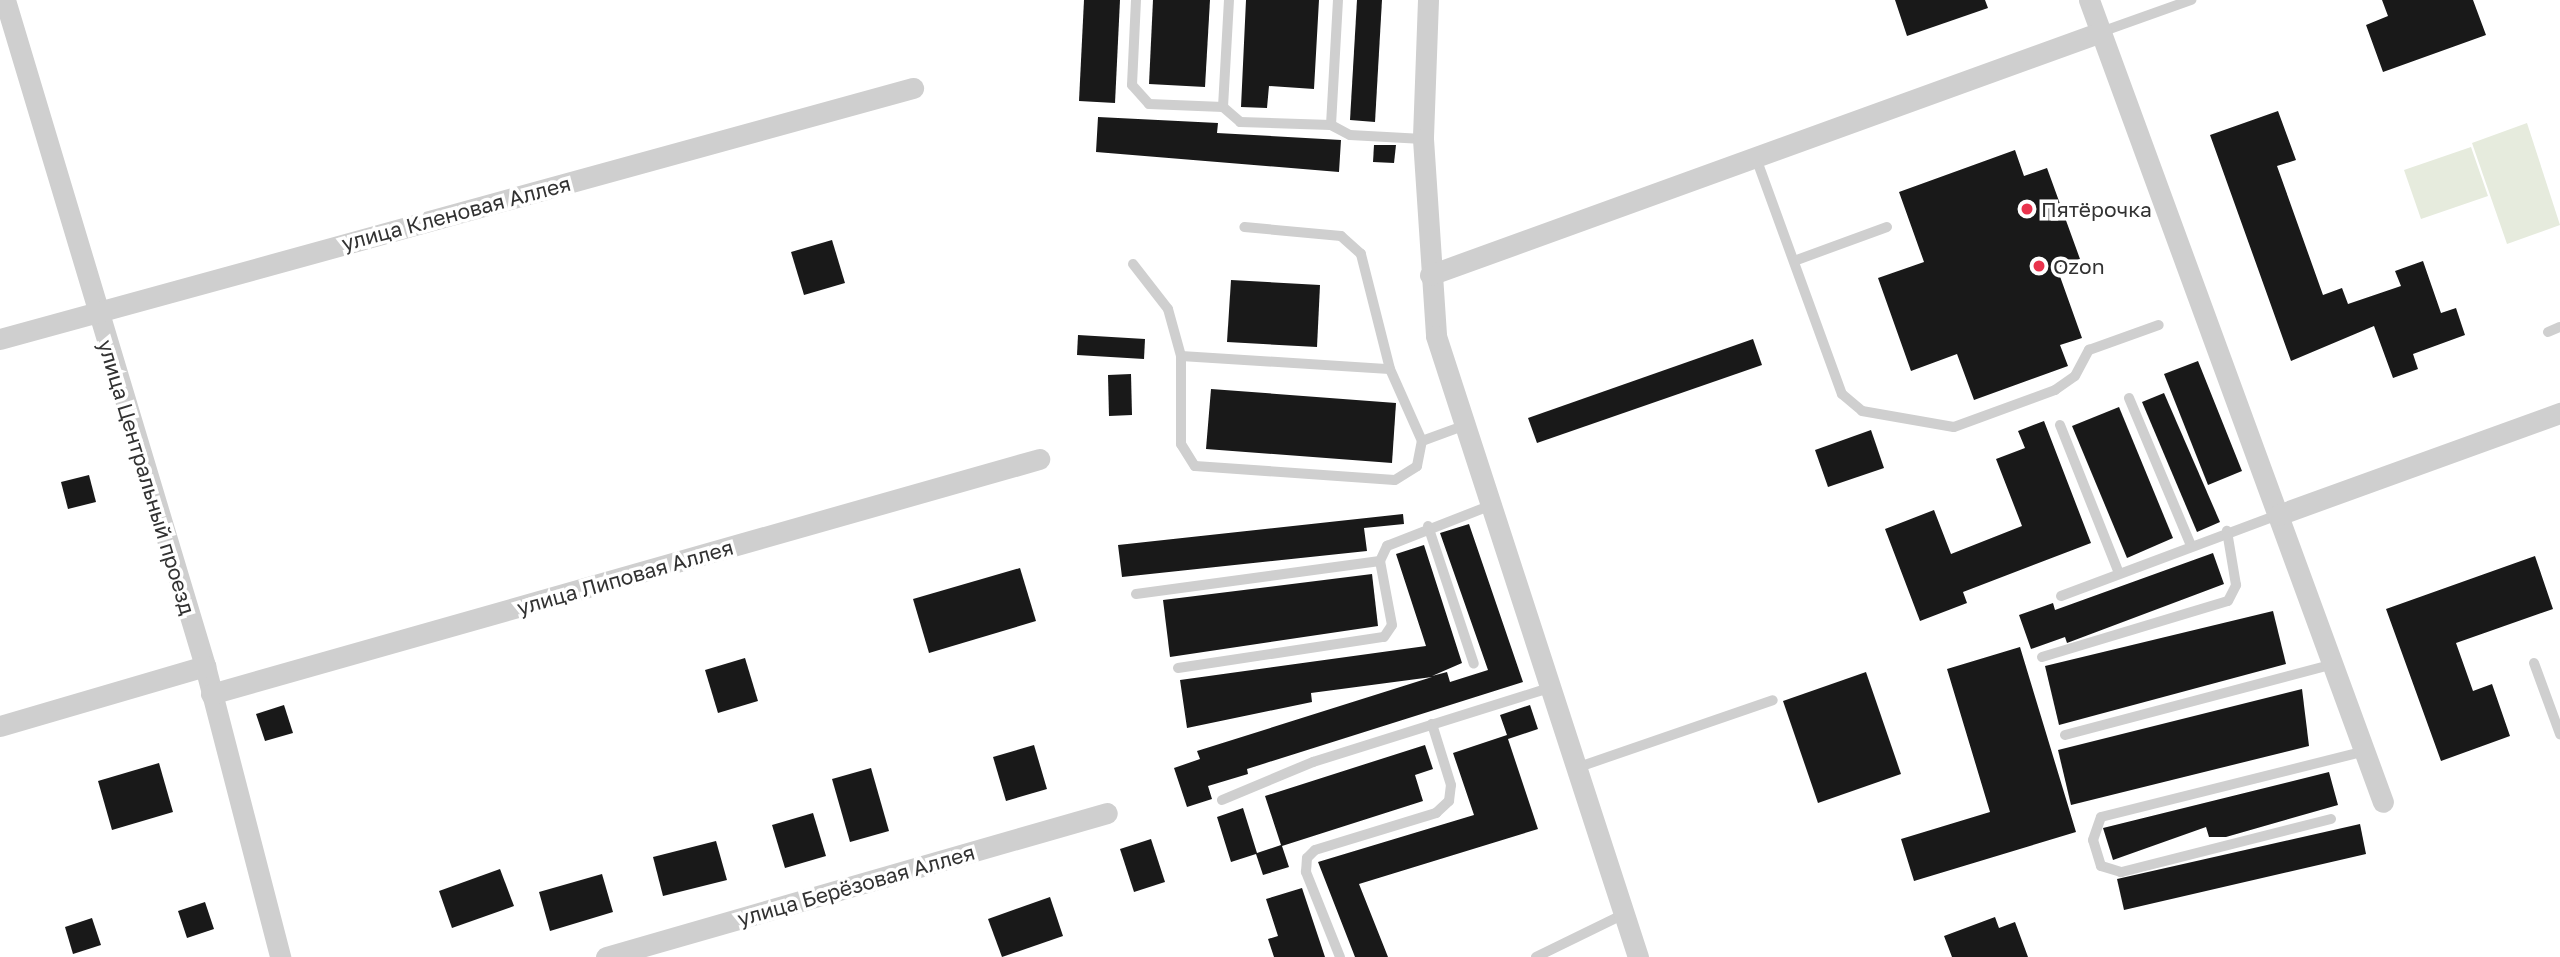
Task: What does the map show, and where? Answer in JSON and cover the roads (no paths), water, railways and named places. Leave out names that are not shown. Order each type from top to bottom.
[{"type":"street","name":"улица Центральный проезд","points":[[5,0],[205,666],[280,957]]},
{"type":"street","points":[[1428,0],[1423,139],[1436,336],[1489,506],[1638,957]]},
{"type":"street","points":[[2089,0],[2383,802]]},
{"type":"street","points":[[1430,275],[2101,32]]},
{"type":"street","name":"улица Кленовая Аллея","points":[[0,340],[913,88]]},
{"type":"street","points":[[2278,515],[2560,413]]},
{"type":"street","name":"улица Липовая Аллея","points":[[211,694],[1039,459]]},
{"type":"street","points":[[0,726],[205,666]]},
{"type":"street","name":"улица Берёзовая Аллея","points":[[606,957],[1107,813]]},
{"type":"lane","points":[[1136,0],[1137,97],[1149,104],[1223,107],[1240,122],[1331,125],[1350,135],[1423,139]]},
{"type":"lane","points":[[1223,107],[1229,0]]},
{"type":"lane","points":[[1331,125],[1338,0]]},
{"type":"lane","points":[[2101,32],[2191,0]]},
{"type":"lane","points":[[1756,158],[1842,394],[1862,411],[1954,427],[2055,390],[2075,376],[2089,350],[2159,325]]},
{"type":"lane","points":[[1133,264],[1168,309],[1181,356],[1181,444],[1195,466],[1395,480],[1416,466],[1422,441],[1390,369],[1361,254],[1341,236],[1244,227]]},
{"type":"lane","points":[[1794,261],[1887,227]]},
{"type":"lane","points":[[2547,332],[2560,327]]},
{"type":"lane","points":[[1181,356],[1390,369]]},
{"type":"lane","points":[[2129,398],[2190,543]]},
{"type":"lane","points":[[2060,425],[2119,573]]},
{"type":"lane","points":[[1422,441],[1463,426]]},
{"type":"lane","points":[[1178,668],[1384,637],[1392,625],[1380,561],[1387,546],[1428,526],[1489,506]]},
{"type":"lane","points":[[2062,596],[2190,543],[2278,515]]},
{"type":"lane","points":[[1428,526],[1474,664]]},
{"type":"lane","points":[[2042,657],[2228,601],[2236,585],[2227,531]]},
{"type":"lane","points":[[1136,594],[1380,561]]},
{"type":"lane","points":[[2535,663],[2560,734]]},
{"type":"lane","points":[[2065,735],[2333,664]]},
{"type":"lane","points":[[1222,800],[1313,762],[1549,688]]},
{"type":"lane","points":[[1576,768],[1773,701]]},
{"type":"lane","points":[[1340,957],[1306,872],[1307,858],[1315,850],[1436,813],[1449,801],[1451,785],[1432,724]]},
{"type":"lane","points":[[2331,819],[2122,872],[2101,866],[2093,841],[2101,817],[2365,751]]},
{"type":"lane","points":[[1536,957],[1624,914]]},
{"type":"place","name":"Пятёрочка","points":[[2027,209]]},
{"type":"place","name":"Ozon","points":[[2039,266]]}]
